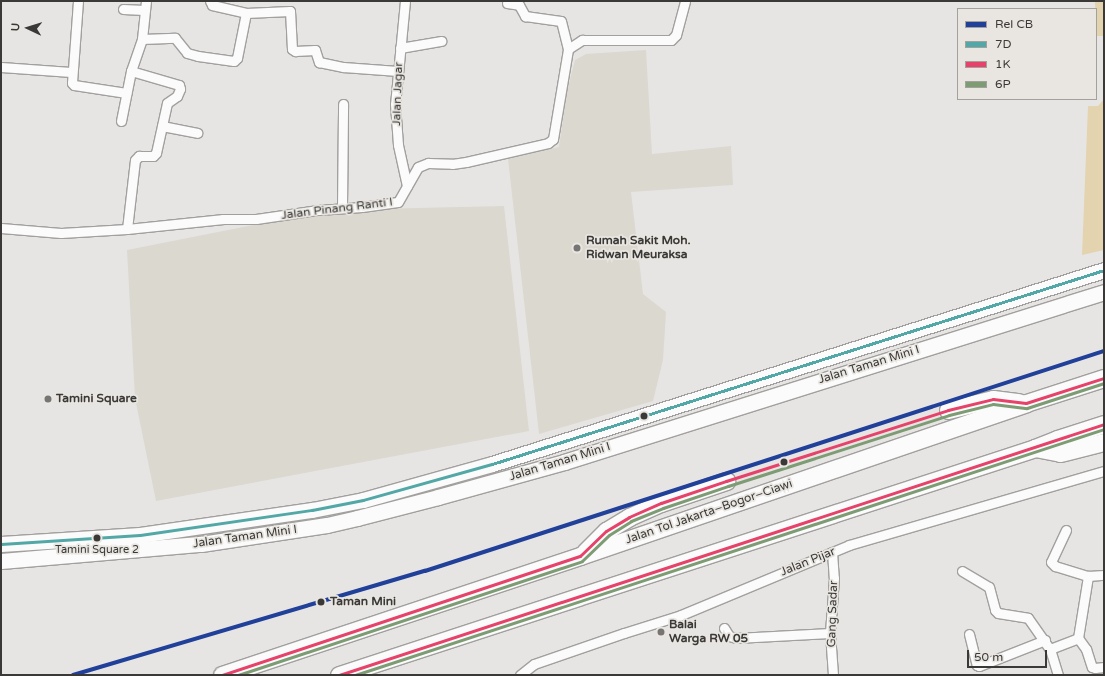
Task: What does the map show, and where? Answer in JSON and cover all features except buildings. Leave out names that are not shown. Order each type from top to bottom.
[{"type":"highway","name":"Jalan Tol Jakarta–Bogor–Ciawi","points":[[222,675],[580,556],[1026,403],[1104,378]]},
{"type":"highway","points":[[948,410],[993,399],[1026,403]]},
{"type":"highway","points":[[339,675],[1035,448],[1057,439],[1104,424]]},
{"type":"highway","points":[[1035,448],[1060,453],[1104,442]]},
{"type":"highway","points":[[580,556],[606,531],[629,517],[661,503],[726,481]]},
{"type":"main road","name":"Jalan Taman Mini I","points":[[1,544],[140,535],[312,510],[363,500],[492,464],[1104,270]]},
{"type":"main road","name":"Jalan Taman Mini I","points":[[1,561],[201,544],[327,525],[558,464],[1104,292]]},
{"type":"street","points":[[78,1],[71,80],[74,85],[126,93]]},
{"type":"street","name":"Jalan Jagar","points":[[406,1],[395,104],[398,145],[407,186]]},
{"type":"street","points":[[507,3],[519,5],[525,16],[561,22],[568,49],[582,40],[672,40],[676,35],[686,1]]},
{"type":"street","points":[[210,2],[246,13],[290,11],[292,49],[295,51],[315,50],[319,62],[343,67],[398,71]]},
{"type":"street","points":[[121,121],[131,71],[142,39],[145,5],[123,9]]},
{"type":"street","points":[[142,39],[175,38],[187,53],[234,61],[237,58],[246,13]]},
{"type":"street","points":[[400,48],[442,41]]},
{"type":"street","name":"Jalan Pinang Ranti I","points":[[1,228],[61,233],[127,229],[223,219],[256,219],[342,207],[362,207],[398,202],[418,167],[428,163],[452,164],[466,162],[548,143],[553,139],[568,49]]},
{"type":"street","points":[[1,67],[71,72]]},
{"type":"street","points":[[127,229],[135,160],[139,156],[155,155],[167,103],[177,96],[179,92],[179,85],[131,71]]},
{"type":"street","points":[[342,207],[343,104]]},
{"type":"street","points":[[162,126],[197,133]]},
{"type":"street","name":"Jalan Pijar","points":[[520,675],[534,664],[681,615],[849,545],[1104,471]]},
{"type":"street","points":[[1066,530],[1051,562],[1056,566],[1088,576],[1104,575]]},
{"type":"street","name":"Gang Sadar","points":[[832,552],[834,578],[830,633],[833,675]]},
{"type":"street","points":[[962,570],[989,586],[994,610],[998,613],[1028,618],[1050,649],[1058,675]]},
{"type":"street","points":[[1088,576],[1078,638],[1086,649],[1092,667],[1104,667]]},
{"type":"street","points":[[724,628],[729,636],[736,638],[830,633]]},
{"type":"street","points":[[969,634],[977,665],[979,666],[1045,640]]},
{"type":"street","points":[[1050,649],[1078,638]]},
{"type":"shaded area","points":[[1095,1],[1104,1],[1104,36],[1097,36],[1097,8],[1095,8]]},
{"type":"shaded area","name":"Rumah Sakit Moh. Ridwan Meuraksa","points":[[646,50],[652,154],[731,146],[733,185],[631,192],[643,294],[666,312],[663,360],[653,401],[539,434],[508,159],[559,147],[567,91],[575,60],[586,54]]},
{"type":"shaded area","points":[[1104,99],[1104,250],[1082,255],[1088,106],[1098,106]]},
{"type":"shaded area","points":[[504,206],[529,431],[156,501],[135,398],[127,250],[329,210]]},
{"type":"rail line","name":"CB","points":[[73,675],[425,571],[1104,351]]},
{"type":"transit line","name":"7D","points":[[1,544],[140,535],[312,510],[363,500],[492,464],[1104,270]]},
{"type":"transit line","name":"1K","points":[[222,675],[580,556],[606,531],[629,517],[661,503],[726,481],[948,410],[993,399],[1026,403],[1104,378]]},
{"type":"transit line","name":"6P","points":[[238,675],[582,561],[609,535],[631,521],[663,508],[728,486],[949,415],[993,404],[1027,408],[1104,383]]},
{"type":"transit line","name":"1K","points":[[339,675],[1104,424]]},
{"type":"transit line","name":"6P","points":[[355,675],[1104,429]]},
{"type":"place","name":"Rumah Sakit Moh. Ridwan Meuraksa","points":[[577,248]]},
{"type":"place","name":"Tamini Square","points":[[48,399]]},
{"type":"place","name":"Tamini Square 2","points":[[97,538]]},
{"type":"place","name":"Taman Mini","points":[[321,602]]},
{"type":"place","name":"Balai Warga RW 05","points":[[661,632]]}]
